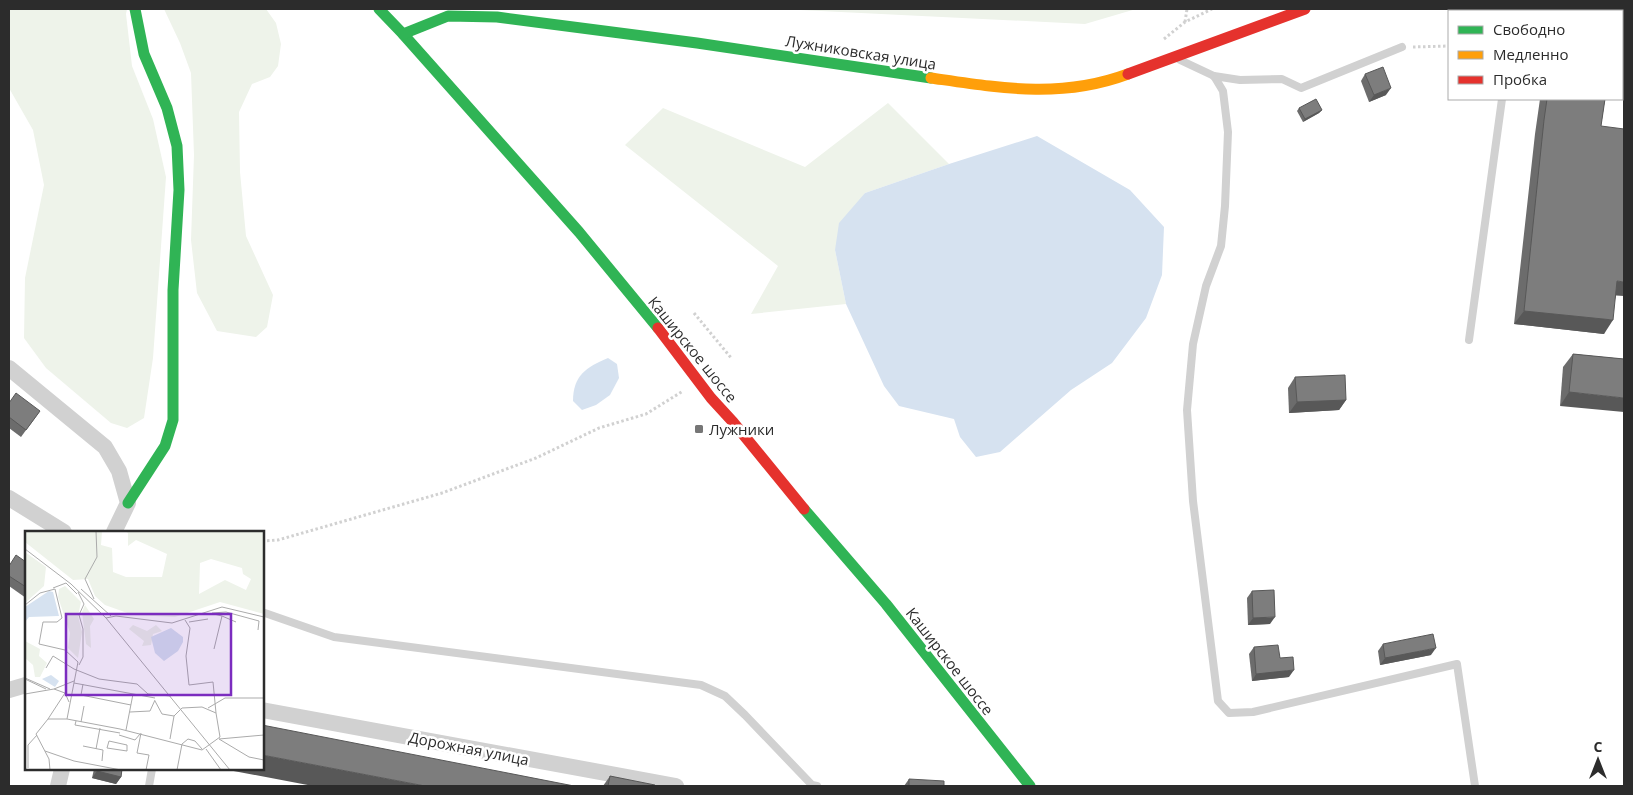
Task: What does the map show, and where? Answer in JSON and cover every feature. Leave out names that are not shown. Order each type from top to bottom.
[{"type":"street","points":[[114,531],[128,503],[165,446],[173,420],[173,290],[179,190],[177,146],[167,108],[144,54],[136,9]]},
{"type":"street","name":"Каширское шоссе","points":[[379,9],[579,232],[660,331],[711,398],[886,604],[1030,786]]},
{"type":"street","name":"Лужниковская улица","points":[[403,34],[445,13],[497,17],[649,36],[1002,88],[1046,90],[1090,85],[1123,77],[1305,9]]},
{"type":"street","points":[[9,368],[105,447],[119,472],[128,503]]},
{"type":"street","points":[[9,498],[62,531]]},
{"type":"street","points":[[9,690],[25,685]]},
{"type":"street","name":"Дорожная улица","points":[[264,710],[671,786]]},
{"type":"street","points":[[58,786],[62,770]]},
{"type":"lane","points":[[1174,57],[1214,76],[1240,80],[1282,79],[1301,88],[1402,47]]},
{"type":"lane","points":[[1214,76],[1223,91],[1228,132],[1225,206],[1221,246],[1206,286],[1193,344],[1187,410],[1193,501],[1218,701],[1229,713],[1253,712],[1457,664],[1475,786]]},
{"type":"lane","points":[[1469,340],[1502,100]]},
{"type":"lane","points":[[264,613],[334,637],[701,685],[725,696],[812,785],[817,786]]},
{"type":"lane","points":[[149,786],[152,770]]},
{"type":"path","points":[[1185,22],[1187,9]]},
{"type":"path","points":[[1156,64],[1164,39],[1185,22],[1212,9]]},
{"type":"path","points":[[1402,47],[1448,46]]},
{"type":"path","points":[[694,312],[732,360]]},
{"type":"path","points":[[264,541],[278,540],[442,493],[536,458],[599,428],[646,414],[684,391]]},
{"type":"shaded area","points":[[9,9],[127,9],[132,66],[153,119],[166,177],[153,358],[144,418],[127,428],[111,423],[46,368],[24,338],[25,278],[44,185],[33,130],[9,88]]},
{"type":"shaded area","points":[[164,9],[266,9],[276,23],[281,44],[278,66],[270,77],[252,84],[239,112],[240,172],[246,236],[273,295],[267,327],[256,337],[217,331],[197,293],[191,240],[194,155],[191,73],[180,43]]},
{"type":"shaded area","points":[[780,9],[1136,9],[1085,24]]},
{"type":"shaded area","points":[[888,103],[949,164],[865,193],[835,250],[846,304],[751,314],[778,266],[625,145],[663,108],[805,167]]},
{"type":"water","points":[[1037,136],[1130,190],[1164,227],[1162,275],[1146,318],[1112,363],[1071,390],[1000,452],[976,457],[960,437],[954,419],[899,406],[884,386],[846,304],[835,250],[839,223],[865,193]]},
{"type":"water","points":[[608,358],[617,364],[619,378],[610,395],[596,405],[582,410],[573,401],[575,385],[578,379],[587,369]]},
{"type":"building","points":[[1383,67],[1391,88],[1374,95],[1365,74]]},
{"type":"building","points":[[1316,99],[1322,110],[1305,119],[1299,108]]},
{"type":"building","points":[[1547,100],[1605,100],[1601,126],[1624,129],[1624,282],[1617,281],[1613,320],[1524,311]]},
{"type":"building","points":[[1573,354],[1624,359],[1624,398],[1569,392]]},
{"type":"building","points":[[1345,375],[1346,400],[1297,402],[1295,377]]},
{"type":"building","points":[[16,393],[40,411],[26,430],[9,417],[9,403]]},
{"type":"building","points":[[16,555],[25,561],[25,586],[9,576],[9,566]]},
{"type":"building","points":[[1274,590],[1275,617],[1253,618],[1252,591]]},
{"type":"building","points":[[1433,634],[1436,648],[1385,658],[1383,644]]},
{"type":"building","points":[[1278,645],[1280,658],[1293,657],[1294,670],[1256,674],[1254,647]]},
{"type":"building","points":[[264,725],[574,786],[425,786],[264,755]]},
{"type":"building","points":[[98,770],[122,770],[121,777]]},
{"type":"building","points":[[610,776],[655,785],[608,786]]},
{"type":"building","points":[[909,779],[944,781],[944,786],[909,786]]},
{"type":"traffic: fast","points":[[128,503],[165,446],[173,420],[173,290],[179,190],[177,146],[167,108],[144,54],[135,9]]},
{"type":"traffic: fast","points":[[379,9],[579,232],[658,328]]},
{"type":"traffic: fast","points":[[403,34],[448,16],[497,17],[697,43],[931,78]]},
{"type":"traffic: fast","points":[[804,509],[886,604],[1030,786]]},
{"type":"traffic: slow","points":[[931,78],[1006,88],[1054,89],[1079,87],[1128,74]]},
{"type":"traffic: jam","points":[[1128,74],[1305,9]]},
{"type":"traffic: jam","points":[[658,328],[711,398],[804,509]]},
{"type":"place","name":"Лужники","points":[[699,429]]}]
